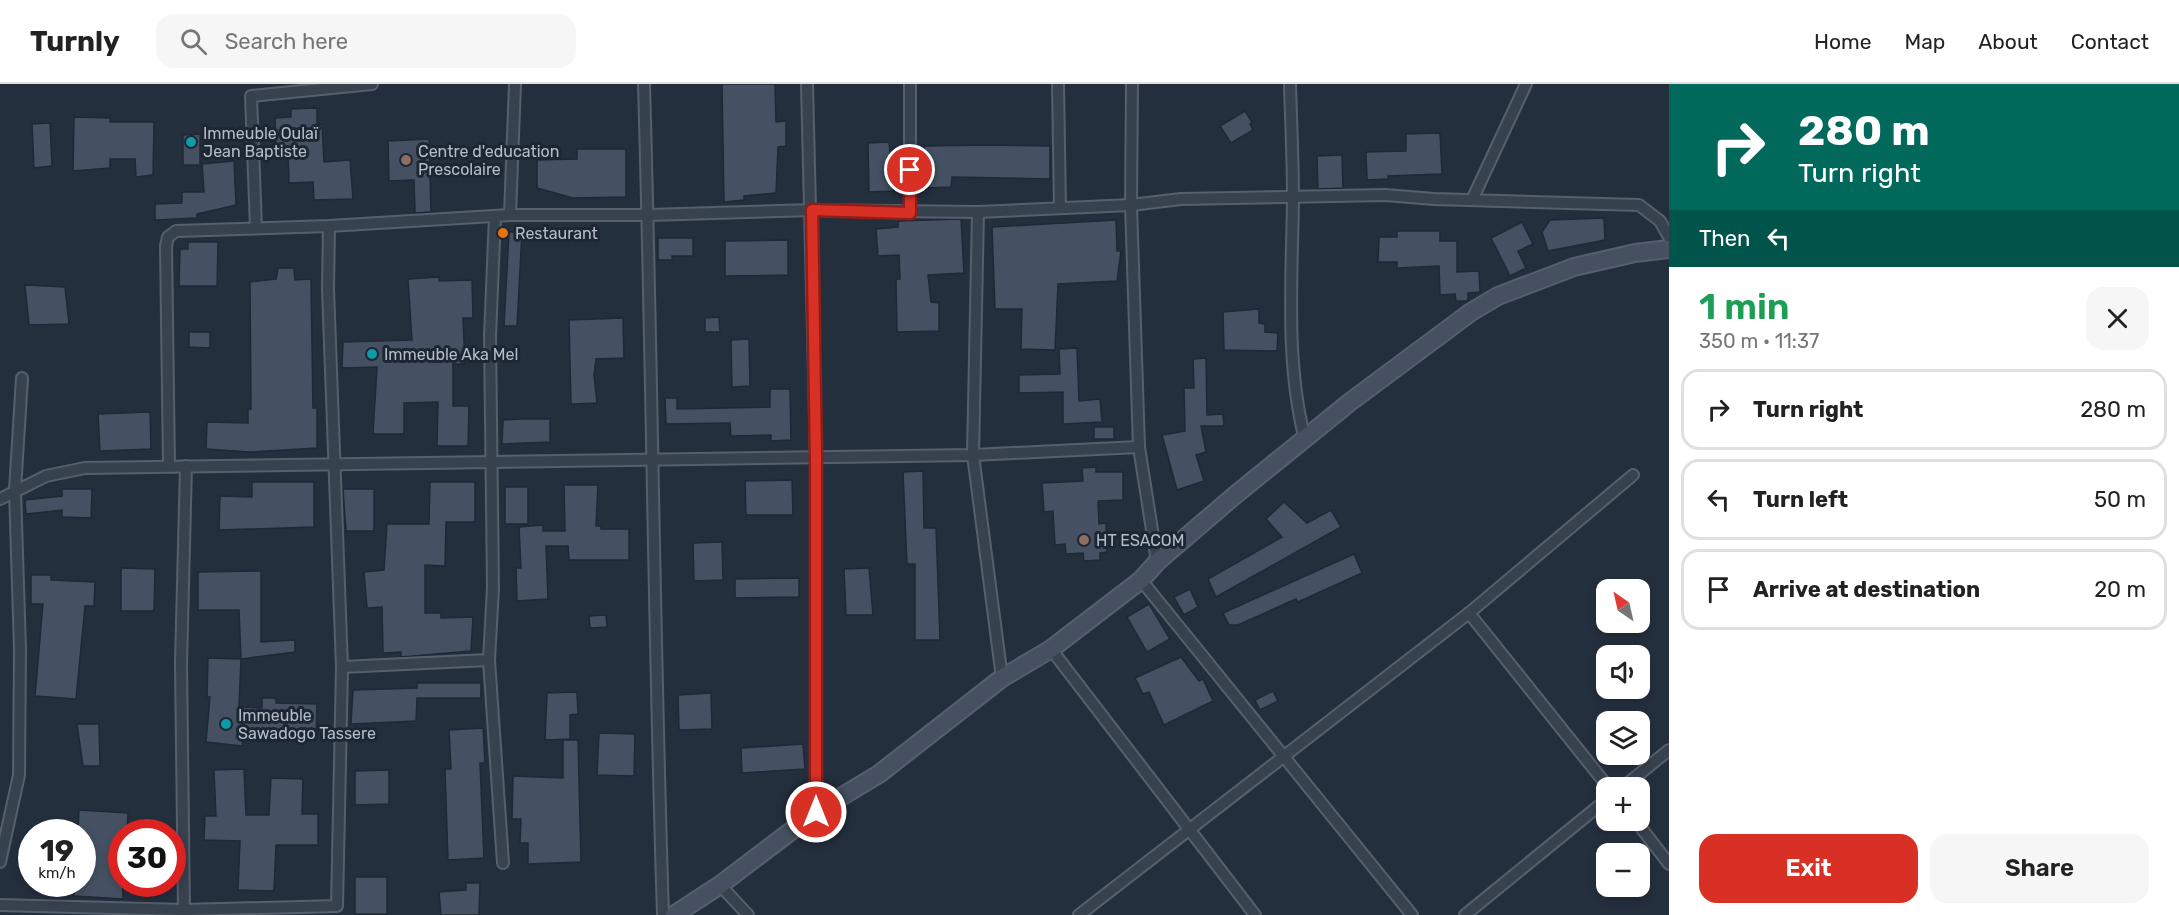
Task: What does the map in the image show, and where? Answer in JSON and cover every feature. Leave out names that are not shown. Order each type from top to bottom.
[{"type":"street","points":[[256,228],[251,96],[372,84]]},
{"type":"street","points":[[510,215],[514,84]]},
{"type":"street","points":[[644,84],[653,459],[655,684],[663,915]]},
{"type":"street","points":[[807,84],[812,210],[816,457],[816,812]]},
{"type":"street","points":[[910,84],[910,213]]},
{"type":"street","points":[[1058,84],[1060,208]]},
{"type":"street","points":[[1132,84],[1131,205],[1139,447],[1157,562]]},
{"type":"street","points":[[1290,84],[1293,197],[1291,356],[1295,401],[1305,440]]},
{"type":"street","points":[[1472,200],[1526,84]]},
{"type":"street","points":[[169,466],[166,246],[168,237],[177,231],[329,226],[510,215],[648,215],[812,210],[910,213],[978,212],[1131,205],[1182,200],[1385,195],[1640,205],[1660,221],[1669,237]]},
{"type":"street","points":[[978,212],[973,455],[1002,678]]},
{"type":"street","points":[[495,216],[490,336],[493,588],[489,660],[503,863]]},
{"type":"street","points":[[0,905],[337,911],[342,667],[328,289],[329,226]]},
{"type":"street","points":[[674,915],[720,885],[816,812],[879,774],[1002,678],[1051,649],[1142,580],[1157,562],[1350,402],[1443,331],[1498,296],[1574,267],[1635,253],[1669,249]]},
{"type":"street","points":[[0,862],[19,775],[20,650],[15,490],[22,378]]},
{"type":"street","points":[[0,499],[46,476],[85,468],[973,455],[1139,447]]},
{"type":"street","points":[[184,910],[181,663],[186,466]]},
{"type":"street","points":[[1079,915],[1469,612],[1633,475]]},
{"type":"street","points":[[1142,580],[1412,915]]},
{"type":"street","points":[[1469,612],[1600,777]]},
{"type":"street","points":[[1051,649],[1188,830],[1256,915]]},
{"type":"street","points":[[342,667],[489,660]]},
{"type":"street","points":[[1636,777],[1669,750]]},
{"type":"street","points":[[1465,915],[1596,808]]},
{"type":"street","points":[[1644,831],[1669,864]]},
{"type":"street","points":[[720,885],[748,915]]},
{"type":"building","points":[[722,84],[775,84],[776,122],[786,121],[786,146],[778,147],[776,193],[744,196],[744,200],[724,202]]},
{"type":"building","points":[[317,108],[317,125],[322,124],[324,162],[350,160],[353,199],[314,200],[313,182],[289,183],[288,151],[276,152],[275,118],[291,117],[291,109]]},
{"type":"building","points":[[1245,111],[1252,122],[1250,124],[1253,130],[1231,143],[1220,126]]},
{"type":"building","points":[[74,117],[110,118],[110,122],[154,122],[153,175],[136,177],[135,159],[110,159],[110,168],[73,171]]},
{"type":"building","points":[[50,123],[52,166],[34,168],[32,124]]},
{"type":"building","points":[[1440,133],[1442,174],[1388,176],[1388,179],[1367,180],[1366,152],[1406,151],[1406,134]]},
{"type":"building","name":"Immeuble Oulaï Jean Baptiste","points":[[200,134],[200,165],[183,165],[183,135]]},
{"type":"building","points":[[429,139],[431,212],[415,213],[414,180],[389,181],[388,141]]},
{"type":"building","points":[[889,142],[894,191],[869,192],[868,143]]},
{"type":"building","points":[[924,146],[1050,146],[1050,179],[952,177],[951,187],[925,188]]},
{"type":"building","points":[[577,149],[626,149],[626,197],[573,198],[537,188],[537,160],[577,159]]},
{"type":"building","points":[[1342,155],[1343,188],[1318,189],[1317,156]]},
{"type":"building","points":[[234,161],[236,205],[197,214],[197,218],[155,220],[155,204],[182,203],[182,192],[204,192],[202,164]]},
{"type":"building","points":[[1604,218],[1605,240],[1548,251],[1542,232],[1550,220]]},
{"type":"building","points":[[961,219],[964,273],[928,275],[931,302],[939,303],[939,331],[897,332],[896,279],[900,279],[899,255],[878,256],[876,229],[898,227],[898,221]]},
{"type":"building","points":[[1116,220],[1117,251],[1121,251],[1117,281],[1058,284],[1055,350],[1021,349],[1022,309],[995,309],[992,227]]},
{"type":"building","points":[[1522,222],[1533,244],[1518,251],[1526,268],[1510,276],[1491,238]]},
{"type":"building","points":[[1397,231],[1440,231],[1440,241],[1457,241],[1457,272],[1479,271],[1480,292],[1468,293],[1468,301],[1456,301],[1455,294],[1440,295],[1439,266],[1397,268],[1397,262],[1378,262],[1379,237],[1397,237]]},
{"type":"building","points":[[509,232],[522,232],[517,326],[504,326]]},
{"type":"building","points":[[658,238],[693,238],[693,256],[672,256],[672,260],[658,260]]},
{"type":"building","points":[[788,240],[788,275],[725,276],[725,241]]},
{"type":"building","points":[[188,242],[218,242],[217,286],[179,286],[180,249],[188,249]]},
{"type":"building","points":[[278,268],[294,268],[295,280],[311,279],[313,408],[317,408],[317,448],[250,452],[206,449],[207,422],[248,423],[248,409],[251,409],[250,282],[276,279]]},
{"type":"building","points":[[439,277],[439,281],[472,280],[473,318],[463,318],[465,364],[453,364],[453,406],[469,406],[468,446],[437,446],[438,402],[404,403],[404,434],[373,434],[377,367],[342,368],[343,342],[412,340],[408,279]]},
{"type":"building","points":[[25,285],[65,287],[69,324],[29,325]]},
{"type":"building","points":[[1259,309],[1259,323],[1265,324],[1265,332],[1278,333],[1277,351],[1224,350],[1223,312]]},
{"type":"building","points":[[719,317],[720,332],[705,332],[705,318]]},
{"type":"building","points":[[623,318],[624,358],[596,359],[594,375],[597,403],[571,404],[569,320]]},
{"type":"building","points":[[189,332],[210,332],[210,348],[189,347]]},
{"type":"building","points":[[749,339],[750,386],[732,387],[731,340]]},
{"type":"building","points":[[1077,348],[1079,401],[1100,399],[1102,422],[1063,424],[1063,392],[1019,393],[1019,375],[1060,374],[1059,349]]},
{"type":"building","points":[[1206,358],[1207,415],[1223,414],[1224,426],[1201,426],[1206,452],[1196,455],[1204,481],[1177,490],[1162,435],[1185,431],[1184,388],[1194,388],[1193,359]]},
{"type":"building","points":[[770,389],[790,389],[791,440],[771,441],[771,435],[731,436],[730,423],[666,424],[665,398],[677,398],[677,409],[770,407]]},
{"type":"building","points":[[150,412],[151,449],[100,451],[98,414]]},
{"type":"building","points":[[550,419],[550,442],[502,444],[503,420]]},
{"type":"building","points":[[1094,427],[1114,427],[1114,439],[1094,439]]},
{"type":"building","points":[[1096,467],[1096,472],[1123,472],[1123,500],[1098,501],[1099,524],[1106,523],[1107,552],[1100,553],[1100,560],[1084,561],[1083,553],[1066,554],[1065,544],[1055,545],[1053,511],[1044,512],[1042,483],[1083,481],[1082,468]]},
{"type":"building","points":[[923,471],[924,528],[936,528],[940,640],[915,640],[915,564],[907,564],[903,472]]},
{"type":"building","points":[[792,480],[793,515],[746,515],[745,481]]},
{"type":"building","points":[[252,482],[314,482],[314,527],[219,530],[220,496],[252,497]]},
{"type":"building","points":[[430,482],[475,482],[475,522],[446,522],[445,566],[425,565],[425,613],[441,613],[441,618],[473,617],[471,651],[401,657],[401,652],[383,653],[382,607],[367,608],[364,572],[384,570],[387,524],[429,524]]},
{"type":"building","points":[[564,485],[598,485],[596,526],[601,526],[601,529],[629,529],[629,560],[569,560],[568,546],[546,546],[548,599],[517,601],[516,568],[521,568],[519,527],[543,525],[543,531],[565,531]]},
{"type":"building","points":[[505,487],[528,487],[528,524],[505,524]]},
{"type":"building","points":[[62,489],[92,489],[91,518],[62,517],[62,510],[26,514],[25,500],[62,496]]},
{"type":"building","points":[[343,489],[374,489],[374,531],[346,531]]},
{"type":"building","points":[[1284,502],[1307,523],[1331,510],[1341,527],[1216,597],[1208,579],[1282,537],[1266,519]]},
{"type":"building","points":[[722,542],[723,580],[694,581],[693,543]]},
{"type":"building","points":[[1354,554],[1362,573],[1298,602],[1296,599],[1238,625],[1229,625],[1223,613]]},
{"type":"building","points":[[121,568],[155,569],[154,611],[121,611]]},
{"type":"building","points":[[869,568],[873,615],[846,615],[844,569]]},
{"type":"building","points":[[261,571],[261,642],[295,640],[295,652],[241,659],[239,610],[198,610],[198,572]]},
{"type":"building","points":[[31,575],[51,575],[51,580],[95,582],[94,606],[85,606],[76,699],[35,696],[43,604],[31,604]]},
{"type":"building","points":[[799,578],[799,597],[735,598],[735,579]]},
{"type":"building","points":[[1190,589],[1198,607],[1184,615],[1174,597]]},
{"type":"building","points":[[1149,604],[1170,639],[1147,652],[1127,617]]},
{"type":"building","points":[[606,615],[607,627],[590,628],[589,616]]},
{"type":"building","points":[[1181,657],[1199,681],[1203,679],[1213,701],[1164,725],[1149,692],[1143,694],[1135,678]]},
{"type":"building","points":[[208,658],[241,659],[239,707],[262,708],[262,698],[276,698],[276,703],[317,704],[316,738],[277,737],[277,742],[243,740],[242,746],[206,742],[210,697],[207,697]]},
{"type":"building","points":[[417,683],[481,683],[481,698],[417,698],[416,721],[351,724],[353,690],[417,688]]},
{"type":"building","points":[[1273,691],[1278,701],[1260,710],[1255,700]]},
{"type":"building","points":[[577,692],[578,714],[570,715],[570,739],[545,740],[547,693]]},
{"type":"building","points":[[711,693],[712,729],[679,730],[678,695]]},
{"type":"building","points":[[77,724],[99,724],[100,766],[83,766]]},
{"type":"building","points":[[483,728],[485,763],[480,763],[484,858],[448,860],[445,769],[451,769],[449,730]]},
{"type":"building","points":[[599,733],[635,734],[634,776],[597,775]]},
{"type":"building","points":[[563,740],[578,740],[581,862],[528,864],[528,843],[520,843],[521,819],[512,819],[513,776],[563,778]]},
{"type":"building","points":[[803,744],[805,769],[742,773],[741,748]]},
{"type":"building","points":[[244,769],[246,815],[269,815],[271,778],[303,779],[302,814],[318,814],[318,845],[276,845],[274,891],[238,890],[240,841],[204,840],[205,816],[216,816],[214,770]]},
{"type":"building","points":[[389,770],[389,804],[355,805],[355,771]]},
{"type":"building","points":[[79,810],[128,813],[128,819],[108,819],[108,897],[123,897],[123,899],[90,897],[96,897],[96,819],[79,819]]},
{"type":"building","points":[[355,877],[387,877],[387,914],[355,914]]},
{"type":"building","points":[[466,883],[480,883],[479,915],[441,915],[439,892],[466,890]]},
{"type":"place","name":"Immeuble Oulaï Jean Baptiste","points":[[191,142]]},
{"type":"place","name":"Centre d'education Prescolaire","points":[[406,160]]},
{"type":"place","name":"Restaurant","points":[[503,233]]},
{"type":"place","name":"Immeuble Aka Mel","points":[[372,354]]},
{"type":"place","name":"HT ESACOM","points":[[1084,540]]},
{"type":"place","name":"Immeuble Sawadogo Tassere","points":[[226,724]]},
{"type":"route","points":[[816,812],[816,457],[812,210],[910,213],[910,170]]}]
